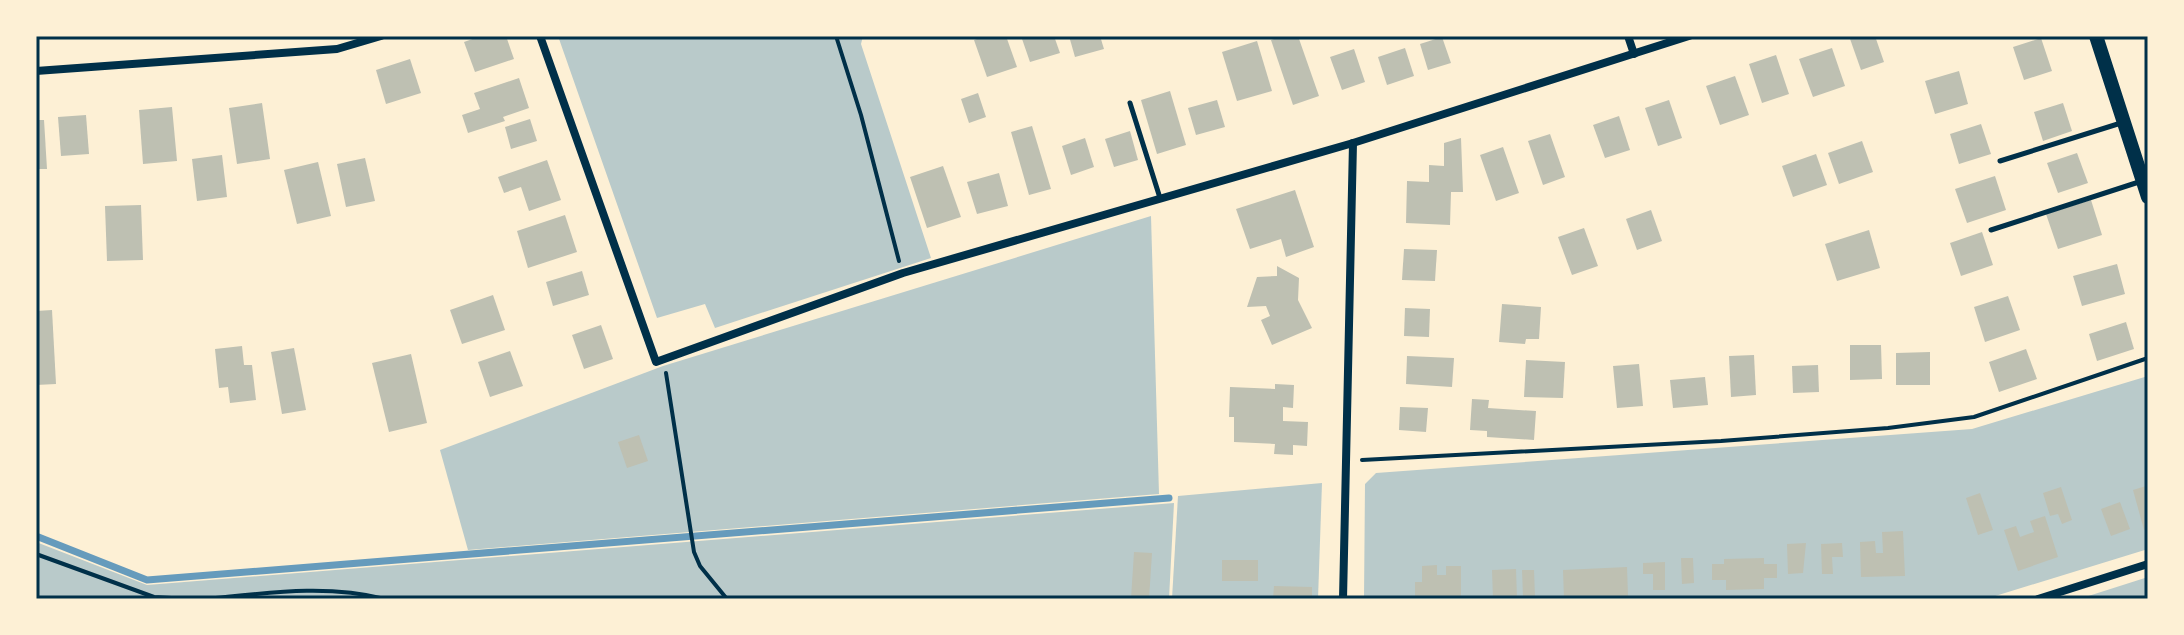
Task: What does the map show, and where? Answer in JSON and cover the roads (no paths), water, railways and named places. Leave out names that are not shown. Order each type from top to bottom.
[{"type":"street","points":[[36,71],[337,49],[381,36]]},
{"type":"street","points":[[540,36],[656,362],[903,273],[1353,143],[1689,36]]},
{"type":"street","points":[[1628,36],[1634,54]]},
{"type":"street","points":[[2096,36],[2148,197]]},
{"type":"street","points":[[1343,599],[1353,143]]},
{"type":"street","points":[[2038,599],[2148,564]]},
{"type":"lane","points":[[1130,103],[1160,199]]},
{"type":"lane","points":[[2000,161],[2123,122]]},
{"type":"lane","points":[[1991,230],[2142,180]]},
{"type":"waterway","points":[[36,536],[147,580],[1169,498]]}]
